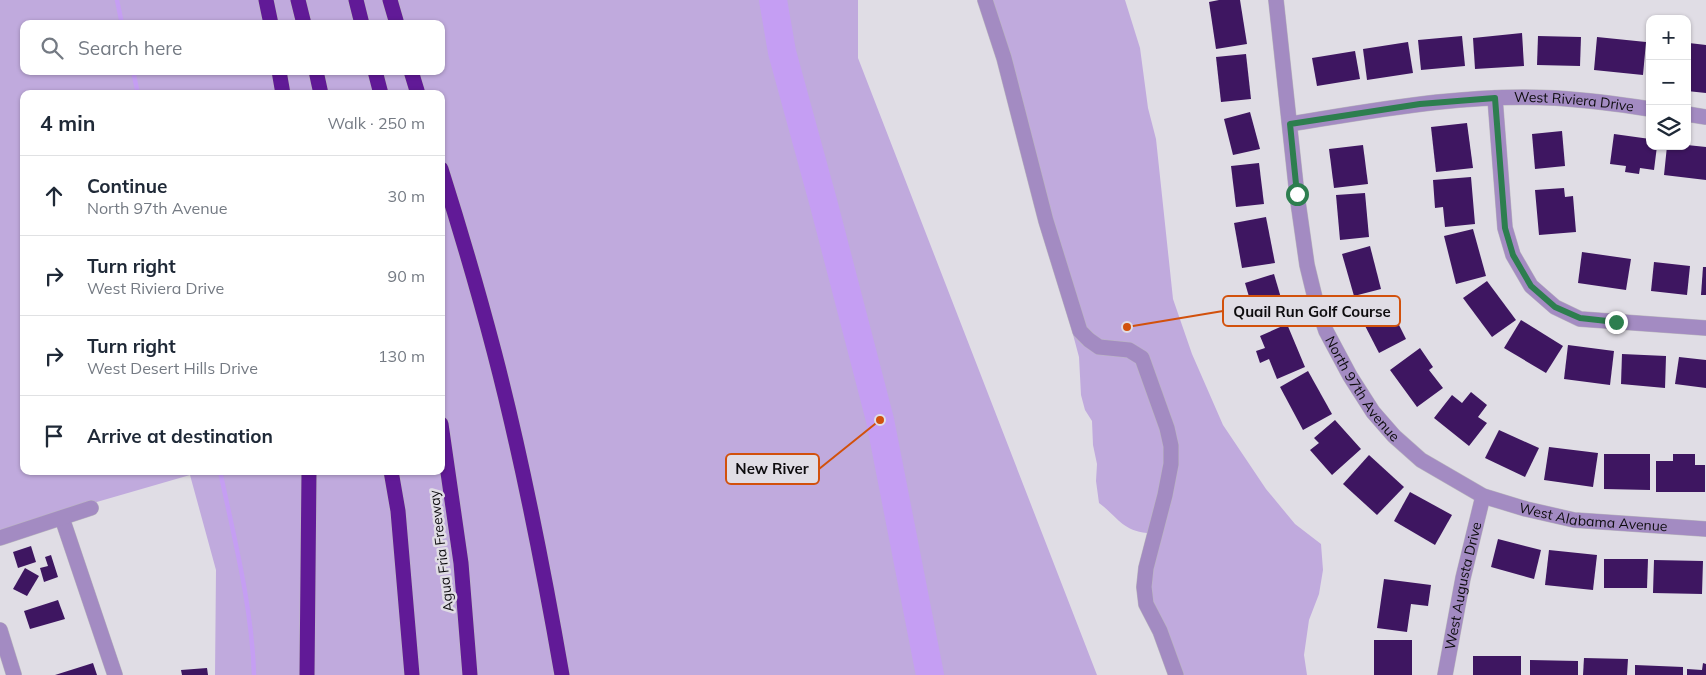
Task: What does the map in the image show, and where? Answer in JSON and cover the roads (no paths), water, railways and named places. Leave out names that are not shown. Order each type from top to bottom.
[{"type":"highway","points":[[266,0],[270,20]]},
{"type":"highway","points":[[298,0],[303,20]]},
{"type":"highway","points":[[356,0],[361,20]]},
{"type":"highway","points":[[390,0],[396,20]]},
{"type":"highway","points":[[280,75],[282,90]]},
{"type":"highway","points":[[317,75],[320,90]]},
{"type":"highway","points":[[376,75],[380,90]]},
{"type":"highway","points":[[412,75],[417,90]]},
{"type":"highway","points":[[445,183],[495,353],[539,546],[562,675]]},
{"type":"highway","name":"Agua Fria Freeway","points":[[445,452],[461,563],[470,675]]},
{"type":"highway","points":[[307,675],[309,475]]},
{"type":"highway","points":[[392,475],[398,511],[412,675]]},
{"type":"street","points":[[985,0],[1004,58],[1046,220],[1080,331],[1100,347],[1129,350],[1142,358],[1167,428],[1171,446],[1171,464],[1146,568],[1144,587],[1146,604],[1160,631],[1176,675]]},
{"type":"street","name":"North 97th Avenue","points":[[1276,0],[1298,204],[1307,265],[1326,331],[1350,376],[1373,412],[1394,436],[1421,460],[1483,496]]},
{"type":"street","points":[[1495,98],[1505,228],[1513,255],[1531,286],[1555,307],[1580,318],[1706,328]]},
{"type":"street","name":"West Riviera Drive","points":[[1290,124],[1420,104],[1495,98],[1554,98],[1646,109]]},
{"type":"street","points":[[1691,115],[1706,117]]},
{"type":"street","name":"West Alabama Avenue","points":[[1483,496],[1526,509],[1574,520],[1706,529]]},
{"type":"street","name":"West Augusta Drive","points":[[1446,675],[1457,603],[1483,496]]},
{"type":"street","points":[[0,538],[91,508]]},
{"type":"street","points":[[62,518],[115,675]]},
{"type":"street","points":[[0,630],[14,675]]},
{"type":"waterway","points":[[117,0],[121,20]]},
{"type":"waterway","points":[[773,0],[782,52],[880,420],[930,675]]},
{"type":"waterway","points":[[134,75],[137,90]]},
{"type":"waterway","points":[[221,475],[246,598],[253,649],[254,675]]},
{"type":"place","name":"Quail Run Golf Course","points":[[1127,327]]},
{"type":"place","name":"New River","points":[[880,420]]}]
